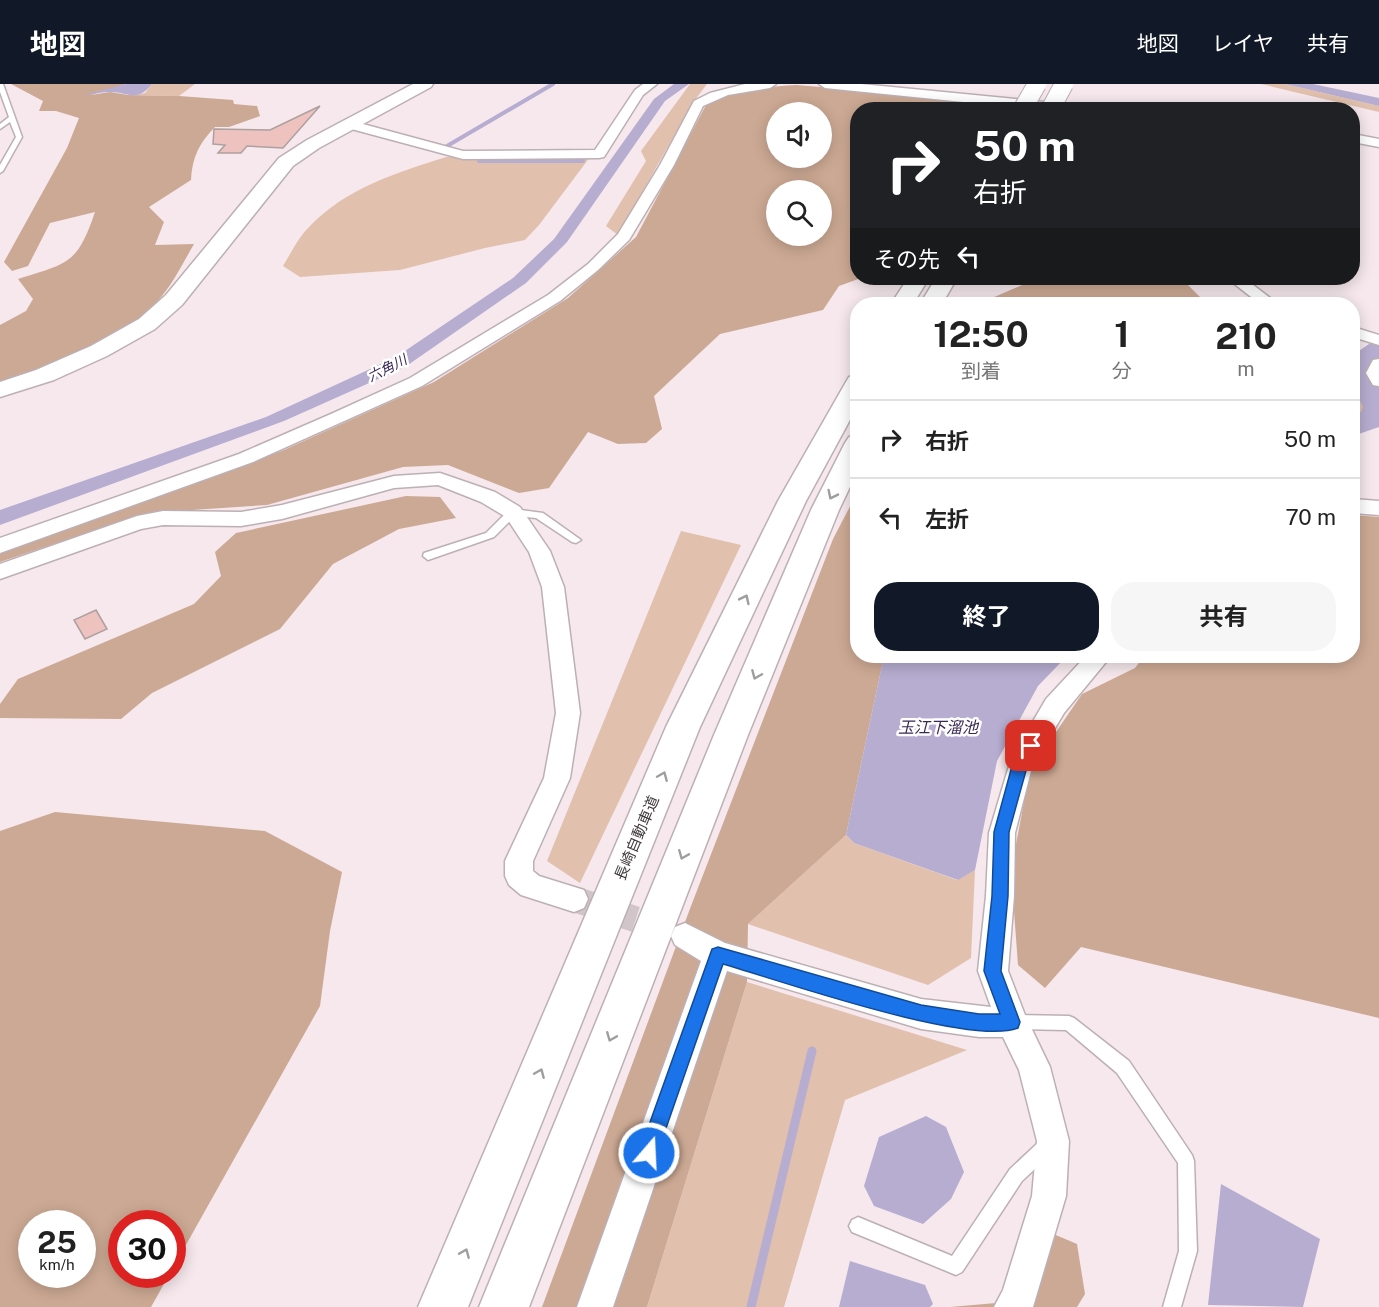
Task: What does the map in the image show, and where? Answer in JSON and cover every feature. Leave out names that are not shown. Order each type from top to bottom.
[{"type":"main road","points":[[0,390],[45,375],[99,351],[147,324],[174,300],[286,162],[348,124],[425,84]]},
{"type":"main road","points":[[1027,102],[1037,84]]},
{"type":"main road","points":[[1054,102],[1064,84]]},
{"type":"main road","name":"長崎自動車道","points":[[443,1307],[683,728],[792,501],[850,396]]},
{"type":"main road","points":[[504,1307],[731,735],[825,510],[850,459]]},
{"type":"street","points":[[348,124],[463,155],[599,154],[639,93],[651,84]]},
{"type":"street","points":[[0,546],[246,458],[416,382],[554,298],[593,267],[624,237],[637,219],[698,104],[707,98],[736,89],[770,84]]},
{"type":"street","points":[[825,84],[1006,102]]},
{"type":"street","points":[[1360,139],[1379,143]]},
{"type":"street","points":[[1257,285],[1260,286],[1266,297]]},
{"type":"street","points":[[1360,334],[1379,340]]},
{"type":"street","points":[[1379,364],[1375,373],[1379,381]]},
{"type":"street","points":[[0,572],[137,523],[163,518],[241,519],[282,512],[394,482],[419,478],[440,479],[488,497],[513,512],[539,551],[552,587],[568,713],[557,778],[519,861],[519,876],[531,886],[574,899]]},
{"type":"street","points":[[1360,507],[1379,508]]},
{"type":"street","points":[[1012,1307],[1018,1300],[1050,1196],[1053,1141],[1034,1067],[1012,1022],[993,971],[1000,896],[1002,832],[1020,766],[1055,706],[1093,663]]},
{"type":"street","points":[[685,936],[718,955],[921,1014],[979,1022],[1012,1022]]},
{"type":"street","points":[[595,1307],[718,955]]},
{"type":"lane","points":[[0,84],[19,137],[0,171]]},
{"type":"lane","points":[[0,127],[13,117]]},
{"type":"lane","points":[[428,556],[489,535],[513,512],[539,515],[576,540]]},
{"type":"lane","points":[[1012,1022],[1069,1023],[1123,1067],[1186,1161],[1188,1251],[1172,1307]]},
{"type":"lane","points":[[858,1226],[956,1266],[1016,1175],[1053,1141]]},
{"type":"shaded area","points":[[11,84],[126,84],[91,95],[110,92],[128,95],[233,100],[234,104],[257,106],[260,116],[229,127],[215,127],[197,151],[191,180],[149,207],[164,222],[155,245],[194,244],[167,290],[148,311],[130,325],[87,349],[0,383],[0,325],[26,311],[33,299],[18,279],[60,265],[68,259],[82,243],[95,212],[50,223],[28,266],[12,271],[4,262],[67,148],[79,118],[56,111],[39,111],[43,101]]},
{"type":"shaded area","points":[[152,84],[195,84],[179,96],[136,95],[145,93]]},
{"type":"shaded area","points":[[690,84],[707,84],[692,104],[618,235],[606,226],[646,161],[641,151]]},
{"type":"shaded area","points":[[1261,84],[1285,84],[1379,106],[1379,112],[1360,107],[1360,102],[1337,102]]},
{"type":"shaded area","points":[[796,85],[946,97],[953,102],[850,102],[850,282],[839,286],[823,310],[720,334],[654,396],[662,429],[646,443],[618,444],[588,432],[549,488],[519,493],[448,465],[403,467],[267,505],[147,513],[0,562],[0,551],[284,450],[434,382],[568,298],[636,237],[706,105],[739,92]]},
{"type":"shaded area","points":[[446,157],[590,157],[525,240],[400,270],[300,277],[283,266],[305,231],[323,213],[339,202],[373,183]]},
{"type":"shaded area","points":[[1022,285],[1188,285],[1200,297],[994,297]]},
{"type":"shaded area","points":[[1360,389],[1368,405],[1360,413]]},
{"type":"shaded area","points":[[406,496],[440,497],[456,518],[399,529],[333,564],[280,629],[152,693],[121,719],[0,718],[0,704],[18,679],[194,604],[221,576],[215,552],[236,533]]},
{"type":"shaded area","points":[[850,506],[850,663],[883,663],[846,835],[748,924],[747,982],[647,1307],[542,1307],[691,906],[833,539]]},
{"type":"shaded area","points":[[1360,516],[1379,517],[1379,1018],[1081,947],[1045,988],[1018,965],[1011,871],[1030,770],[1082,694],[1135,668],[1139,663],[1360,663]]},
{"type":"shaded area","points":[[681,531],[741,545],[580,883],[547,861]]},
{"type":"shaded area","points":[[55,812],[265,831],[342,872],[330,931],[320,1006],[186,1245],[186,1210],[108,1210],[108,1288],[162,1288],[151,1307],[0,1307],[0,831]]},
{"type":"shaded area","points":[[846,835],[854,843],[957,880],[975,870],[971,958],[928,985],[748,924]]},
{"type":"shaded area","points":[[747,982],[967,1050],[845,1100],[784,1307],[647,1307]]},
{"type":"shaded area","points":[[1051,1233],[1077,1244],[1085,1294],[1077,1307],[950,1307],[996,1303]]},
{"type":"water","points":[[126,84],[152,84],[141,94],[136,95],[108,92],[84,95]]},
{"type":"water","name":"六角川","points":[[674,84],[689,84],[665,101],[567,242],[526,283],[405,367],[284,421],[0,525],[0,510],[266,417],[396,357],[513,278],[554,239],[654,99]]},
{"type":"water","points":[[1285,84],[1313,84],[1379,98],[1379,106]]},
{"type":"water","name":"玉江下溜池","points":[[883,663],[1060,663],[1038,686],[997,761],[975,870],[958,880],[854,843],[846,835]]},
{"type":"water","points":[[926,1116],[946,1127],[964,1172],[951,1199],[923,1224],[874,1206],[864,1186],[879,1137]]},
{"type":"water","points":[[1221,1184],[1320,1239],[1303,1307],[1208,1305]]},
{"type":"water","points":[[850,1261],[925,1285],[933,1304],[930,1307],[839,1307]]},
{"type":"building","points":[[320,106],[283,148],[247,146],[241,153],[218,153],[225,145],[213,144],[214,129],[270,130]]},
{"type":"building","points":[[96,610],[107,629],[85,639],[74,620]]},
{"type":"waterway","points":[[447,146],[553,84]]},
{"type":"waterway","points":[[479,161],[583,161]]},
{"type":"waterway","points":[[1360,364],[1379,350]]},
{"type":"waterway","points":[[1360,369],[1378,407],[1375,417],[1360,424]]},
{"type":"waterway","points":[[751,1307],[812,1051]]},
{"type":"tunnel","points":[[574,899],[668,930]]},
{"type":"route","points":[[649,1153],[718,955],[921,1014],[979,1022],[1012,1022],[993,971],[1000,896],[1002,832],[1020,766],[1031,746]]}]
